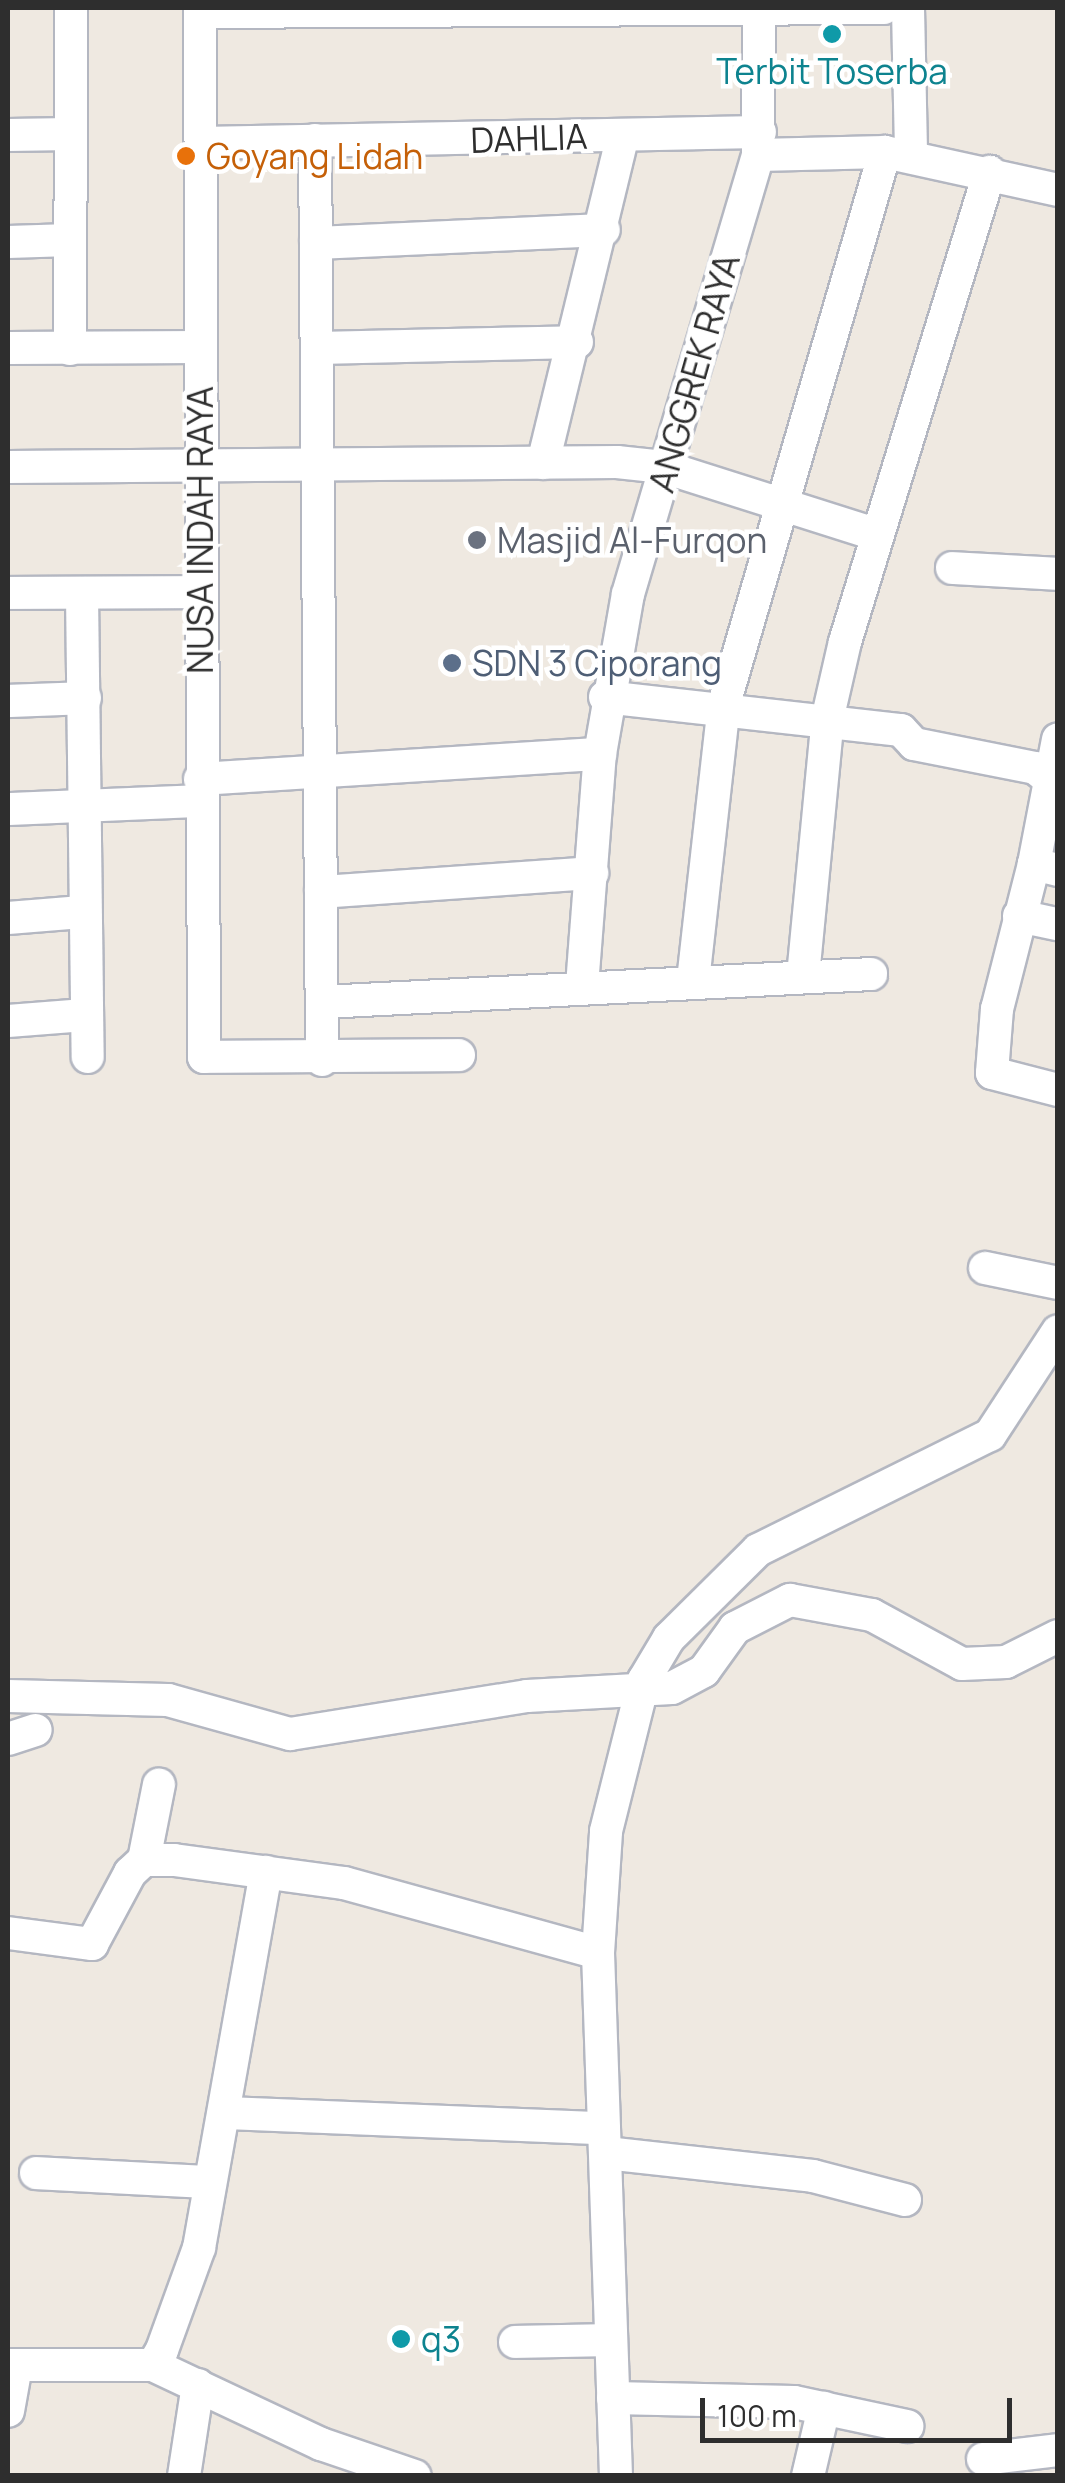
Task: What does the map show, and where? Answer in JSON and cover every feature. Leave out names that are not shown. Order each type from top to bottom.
[{"type":"street","points":[[70,349],[71,8]]},
{"type":"street","points":[[200,10],[884,8]]},
{"type":"street","points":[[693,981],[724,704],[781,503],[898,154],[908,8]]},
{"type":"street","name":"NUSA INDAH RAYA","points":[[200,10],[199,790],[203,1053],[213,1064],[322,1060]]},
{"type":"street","name":"ANGGREK RAYA","points":[[582,986],[606,697],[664,467],[759,144],[759,10]]},
{"type":"street","points":[[8,135],[72,134]]},
{"type":"street","name":"DAHLIA","points":[[201,143],[623,136],[898,154],[1058,190]]},
{"type":"street","name":"DAHLIA","points":[[543,463],[577,342],[623,136]]},
{"type":"street","points":[[315,140],[322,1060],[459,1055]]},
{"type":"street","points":[[803,976],[828,716],[875,534],[990,172]]},
{"type":"street","points":[[316,244],[604,230]]},
{"type":"street","points":[[8,242],[70,240]]},
{"type":"street","points":[[318,348],[577,342]]},
{"type":"street","points":[[8,348],[200,347]]},
{"type":"street","points":[[8,467],[543,463],[664,467],[875,534]]},
{"type":"street","points":[[952,568],[1058,574]]},
{"type":"street","points":[[8,592],[201,592]]},
{"type":"street","points":[[82,593],[86,808],[82,912],[88,1058]]},
{"type":"street","points":[[606,697],[724,704],[828,716],[1034,768],[1054,785]]},
{"type":"street","points":[[8,701],[85,698]]},
{"type":"street","points":[[1058,739],[1046,867],[1019,916],[992,1073],[1058,1090]]},
{"type":"street","points":[[8,809],[86,808],[320,771],[600,754]]},
{"type":"street","points":[[321,892],[592,873]]},
{"type":"street","points":[[8,918],[82,912]]},
{"type":"street","points":[[1019,916],[1058,924]]},
{"type":"street","points":[[323,1002],[871,974]]},
{"type":"street","points":[[8,1021],[85,1015]]},
{"type":"street","points":[[985,1268],[1058,1283]]},
{"type":"street","points":[[616,2476],[598,1953],[606,1830],[638,1695],[668,1638],[758,1550],[962,1452],[1014,1409],[1051,1345]]},
{"type":"street","points":[[8,1696],[168,1700],[290,1734],[527,1696],[638,1695],[704,1670],[735,1628],[790,1600],[872,1615],[962,1664],[1006,1662],[1058,1636]]},
{"type":"street","points":[[8,1932],[92,1944],[144,1860],[158,1784]]},
{"type":"street","points":[[144,1860],[266,1872],[547,1932],[598,1953]]},
{"type":"street","points":[[153,2364],[199,2248],[205,2182],[224,2114],[266,1872]]},
{"type":"street","points":[[224,2114],[605,2140],[814,2176],[906,2200]]},
{"type":"street","points":[[36,2174],[205,2182]]},
{"type":"street","points":[[515,2342],[610,2340]]},
{"type":"street","points":[[8,2411],[12,2366],[153,2364],[415,2476]]},
{"type":"street","points":[[184,2476],[198,2386]]},
{"type":"street","points":[[614,2398],[824,2408],[907,2426]]},
{"type":"street","points":[[808,2476],[824,2408]]},
{"type":"street","points":[[983,2459],[1058,2450]]},
{"type":"place","name":"Terbit Toserba","points":[[832,34]]},
{"type":"place","name":"Goyang Lidah","points":[[186,156]]},
{"type":"place","name":"Masjid Al-Furqon","points":[[477,540]]},
{"type":"place","name":"SDN 3 Ciporang","points":[[452,663]]},
{"type":"place","name":"q3","points":[[401,2339]]}]
